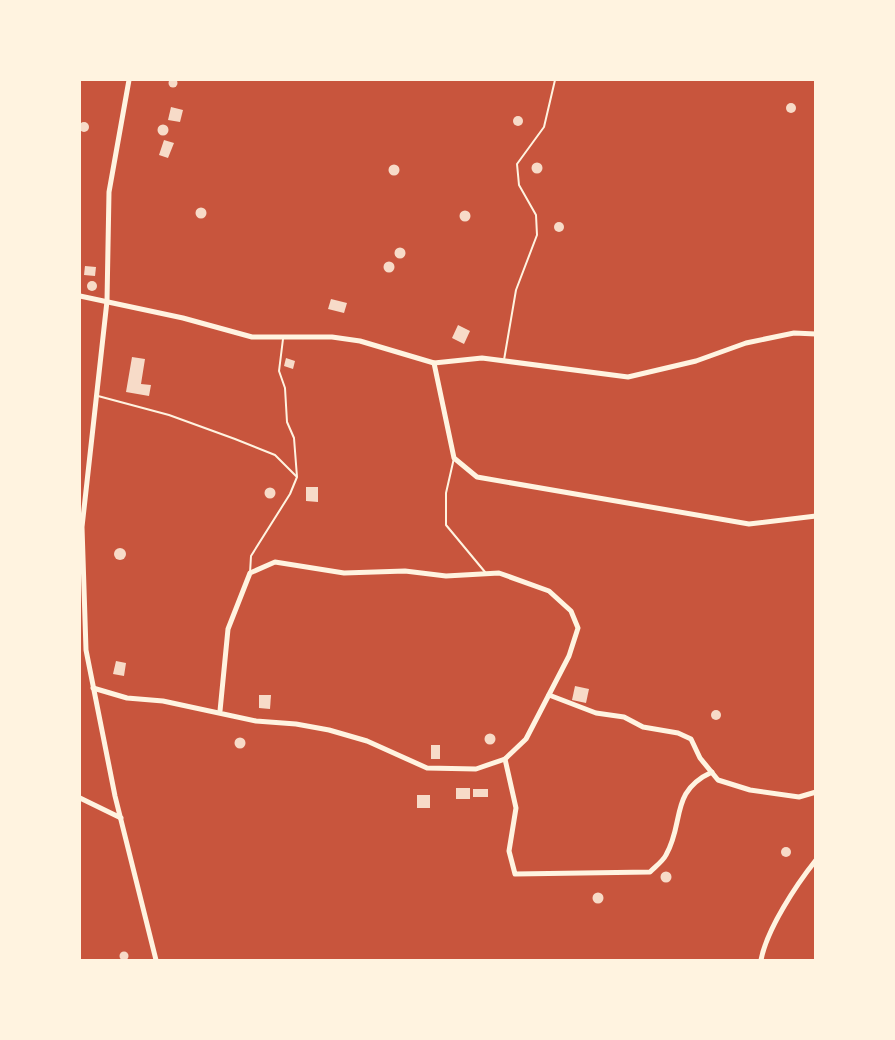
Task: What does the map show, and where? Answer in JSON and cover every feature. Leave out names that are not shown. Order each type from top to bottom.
[{"type":"street","points":[[129,80],[109,192],[107,301],[82,527],[86,650],[120,818],[156,960]]},
{"type":"street","points":[[80,296],[252,338],[332,337],[360,341],[434,363],[482,358],[503,363],[628,377],[696,361],[746,343],[794,333],[816,334]]},
{"type":"street","points":[[434,363],[454,458],[477,477],[749,524],[816,516]]},
{"type":"street","points":[[93,688],[127,698],[163,701],[220,711],[256,721],[296,724],[367,741],[427,768],[476,769],[505,759],[526,739],[569,656],[578,627],[571,611],[549,591],[499,573],[446,576],[405,572],[344,573],[275,562],[250,573],[228,629],[220,684],[220,711]]},
{"type":"street","points":[[549,695],[596,713],[624,717],[643,727],[678,733],[691,739],[700,758],[718,780],[750,790],[799,797],[816,792]]},
{"type":"street","points":[[505,759],[516,808],[510,850],[515,874],[650,872],[666,855],[682,801],[696,780],[712,772]]},
{"type":"street","points":[[80,798],[120,818]]},
{"type":"street","points":[[761,960],[763,950],[784,906],[816,860]]},
{"type":"lane","points":[[503,363],[516,290],[537,235],[537,215],[519,185],[517,164],[544,127],[555,80]]},
{"type":"lane","points":[[250,573],[251,556],[290,494],[297,477],[294,438],[287,422],[285,388],[279,371],[283,337]]},
{"type":"lane","points":[[96,395],[169,415],[275,455],[297,477]]},
{"type":"lane","points":[[454,458],[446,493],[446,525],[486,573]]},
{"type":"building","points":[[173,78],[178,83],[173,88],[168,83]]},
{"type":"building","points":[[791,103],[795,104],[795,112],[791,113],[787,112],[786,108],[787,104]]},
{"type":"building","points":[[171,107],[183,110],[180,122],[168,120]]},
{"type":"building","points":[[518,116],[522,117],[522,125],[518,126],[514,125],[513,121],[514,117]]},
{"type":"building","points":[[84,122],[88,123],[88,131],[84,132],[80,131],[79,127],[80,123]]},
{"type":"building","points":[[163,125],[167,126],[167,134],[163,135],[159,134],[158,130],[159,126]]},
{"type":"building","points":[[164,140],[174,143],[168,158],[159,155]]},
{"type":"building","points":[[537,163],[541,164],[541,172],[537,173],[533,172],[532,168],[533,164]]},
{"type":"building","points":[[394,165],[398,166],[398,174],[394,175],[390,174],[389,170],[390,166]]},
{"type":"building","points":[[201,208],[205,209],[205,217],[201,218],[197,217],[196,213],[197,209]]},
{"type":"building","points":[[465,211],[469,212],[469,220],[465,221],[461,220],[460,216],[461,212]]},
{"type":"building","points":[[559,222],[563,223],[563,231],[559,232],[555,231],[554,227],[555,223]]},
{"type":"building","points":[[400,248],[404,249],[404,257],[400,258],[396,257],[395,253],[396,249]]},
{"type":"building","points":[[389,262],[393,263],[393,271],[389,272],[385,271],[384,267],[385,263]]},
{"type":"building","points":[[85,266],[96,267],[95,276],[84,275]]},
{"type":"building","points":[[92,281],[96,282],[96,290],[92,291],[88,290],[87,286],[88,282]]},
{"type":"building","points":[[331,299],[347,303],[344,313],[328,309]]},
{"type":"building","points":[[458,325],[470,331],[464,344],[452,338]]},
{"type":"building","points":[[132,357],[145,359],[141,384],[151,385],[149,396],[126,392]]},
{"type":"building","points":[[286,358],[295,361],[293,369],[284,366]]},
{"type":"building","points":[[306,487],[318,487],[318,502],[306,501]]},
{"type":"building","points":[[270,488],[274,489],[274,497],[270,498],[266,497],[265,493],[266,489]]},
{"type":"building","points":[[122,548],[125,549],[125,559],[118,560],[115,559],[114,552],[115,549]]},
{"type":"building","points":[[116,661],[126,663],[124,676],[113,674]]},
{"type":"building","points":[[575,686],[589,689],[586,703],[572,700]]},
{"type":"building","points":[[259,695],[271,695],[270,709],[259,708]]},
{"type":"building","points":[[716,710],[720,711],[720,719],[716,720],[712,719],[711,715],[712,711]]},
{"type":"building","points":[[490,734],[494,735],[494,743],[490,744],[486,743],[485,739],[486,735]]},
{"type":"building","points":[[240,738],[244,739],[244,747],[240,748],[236,747],[235,743],[236,739]]},
{"type":"building","points":[[431,745],[440,745],[440,759],[431,759]]},
{"type":"building","points":[[456,788],[470,788],[470,799],[456,799]]},
{"type":"building","points":[[473,789],[488,789],[488,797],[473,797]]},
{"type":"building","points":[[417,795],[430,795],[430,808],[417,808]]},
{"type":"building","points":[[786,847],[790,848],[790,856],[786,857],[782,856],[781,852],[782,848]]},
{"type":"building","points":[[666,872],[670,873],[670,881],[666,882],[662,881],[661,877],[662,873]]},
{"type":"building","points":[[598,893],[602,894],[602,902],[598,903],[594,902],[593,898],[594,894]]},
{"type":"building","points":[[124,951],[129,956],[124,961],[119,956]]}]
